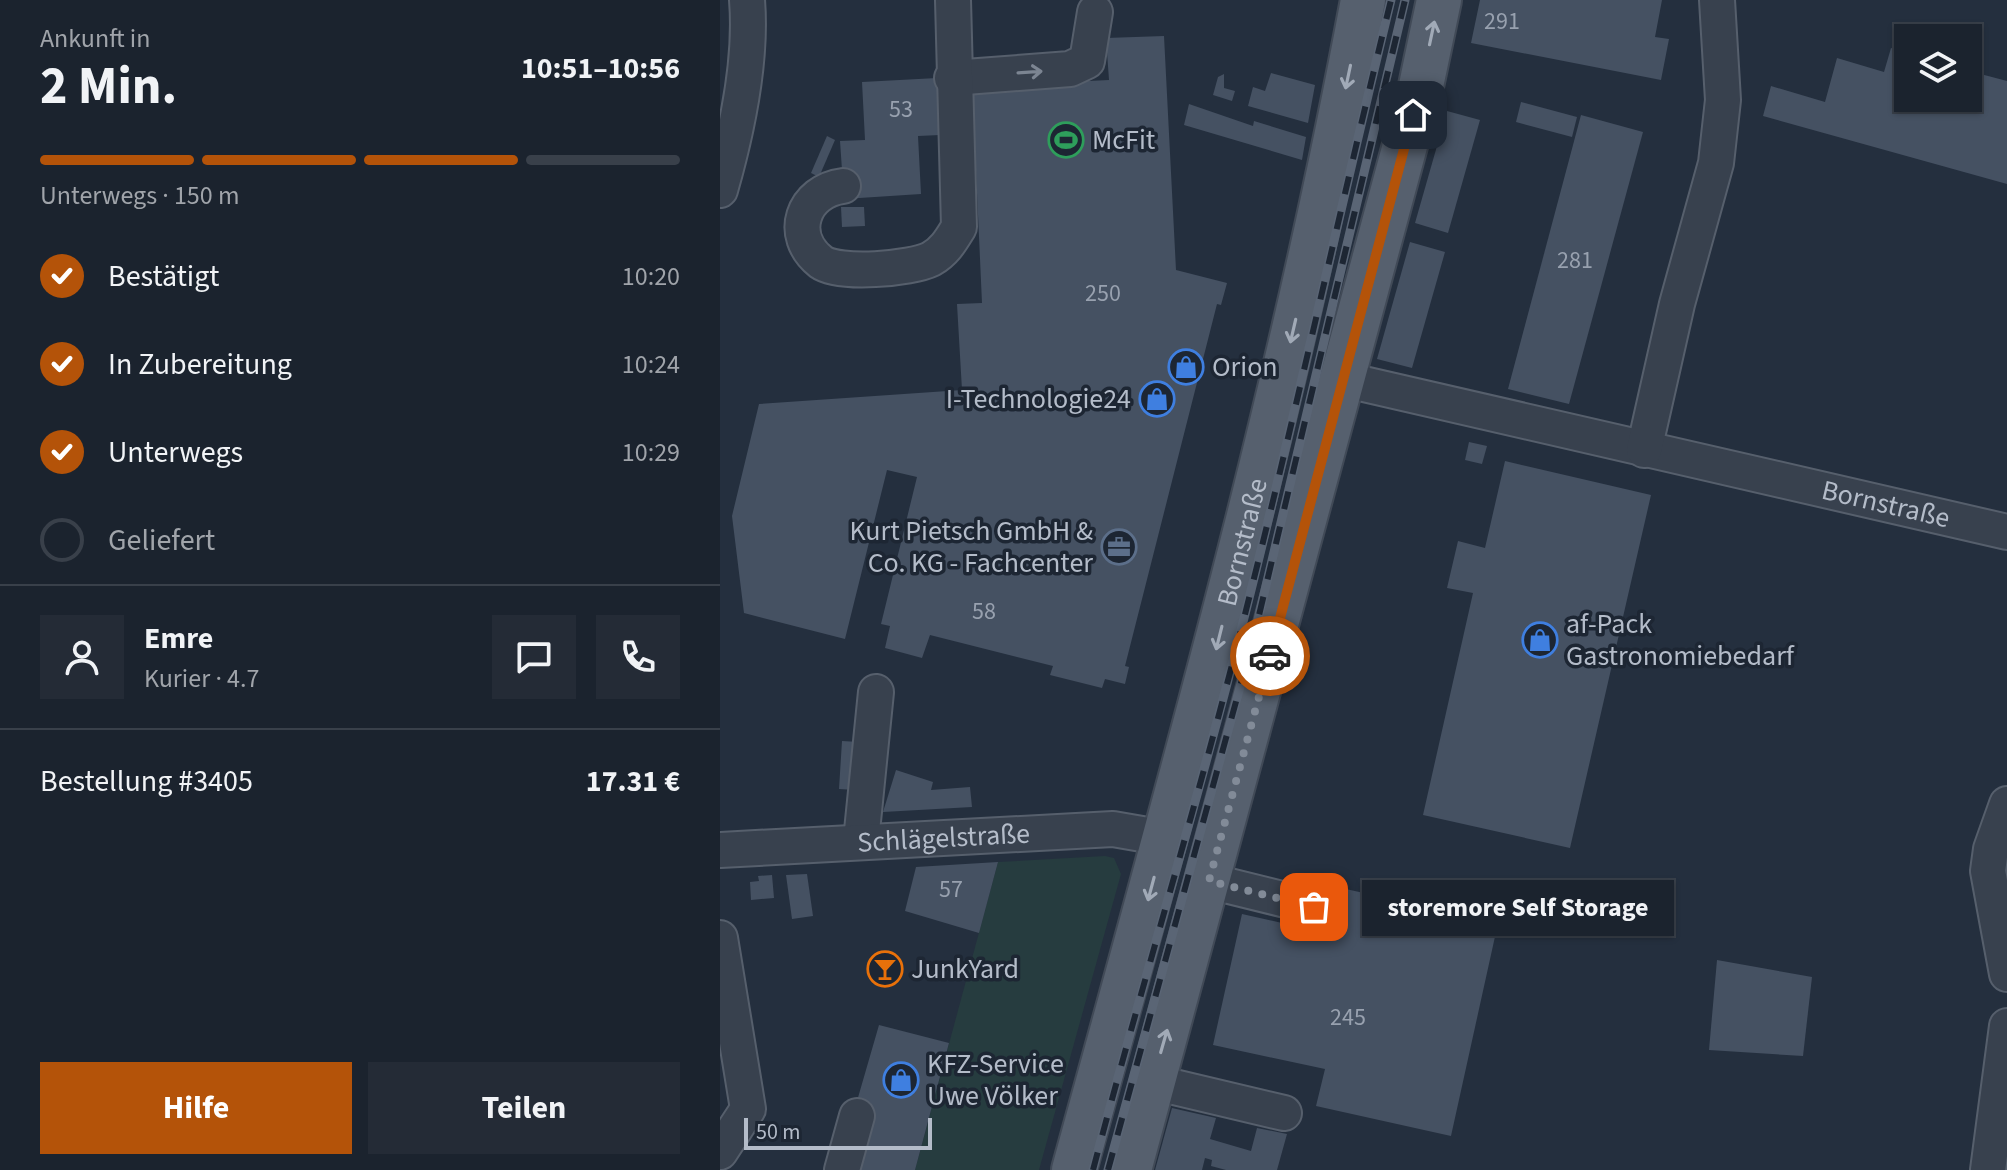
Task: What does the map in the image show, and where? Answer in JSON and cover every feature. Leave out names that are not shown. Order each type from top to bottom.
[{"type":"main road","name":"Bornstraße","points":[[1074,1170],[1260,475],[1363,0]]},
{"type":"main road","name":"Bornstraße","points":[[1129,1170],[1421,86],[1439,0]]},
{"type":"street","points":[[720,190],[732,146],[743,73],[747,0]]},
{"type":"street","points":[[843,186],[829,187],[813,197],[805,209],[801,224],[805,240],[824,264],[841,270],[898,267],[928,260],[945,249],[959,227],[952,78],[953,0]]},
{"type":"street","points":[[1644,450],[1677,304],[1716,163],[1723,100],[1717,0]]},
{"type":"street","points":[[952,78],[1070,69],[1087,61],[1095,12]]},
{"type":"street","name":"Bornstraße","points":[[1342,379],[2007,532]]},
{"type":"street","points":[[861,841],[876,692]]},
{"type":"street","points":[[2007,804],[1991,849],[1988,871],[2007,974]]},
{"type":"street","name":"Schlägelstraße","points":[[720,850],[1113,829],[1165,838]]},
{"type":"street","points":[[1209,881],[1314,907]]},
{"type":"street","points":[[720,938],[748,1109],[720,1152]]},
{"type":"street","points":[[1988,1170],[2007,1026]]},
{"type":"street","points":[[1153,1082],[1284,1113]]},
{"type":"street","points":[[842,1170],[857,1116]]},
{"type":"green space","points":[[1114,858],[1121,874],[1039,1170],[915,1170],[998,862]]},
{"type":"building","points":[[1480,0],[1662,0],[1655,37],[1669,39],[1661,80],[1471,43]]},
{"type":"building","points":[[1164,36],[1176,270],[1227,283],[1221,305],[1217,304],[1125,666],[1129,667],[1125,684],[1105,679],[1102,688],[1050,675],[1053,666],[930,635],[922,658],[885,648],[890,626],[881,624],[917,477],[887,470],[845,639],[744,613],[732,516],[759,404],[962,390],[957,304],[982,303],[974,126],[968,126],[966,87],[1109,80],[1106,38]]},
{"type":"building","points":[[1891,48],[1894,49],[1894,112],[1982,112],[1982,74],[2007,81],[2007,184],[1763,116],[1771,86],[1825,102],[1837,58],[1884,72]]},
{"type":"building","points":[[1271,73],[1315,85],[1308,123],[1248,106],[1253,87],[1265,91]]},
{"type":"building","points":[[1224,74],[1224,88],[1235,91],[1232,101],[1213,95],[1218,77]]},
{"type":"building","points":[[937,78],[940,135],[918,136],[921,194],[844,199],[840,141],[865,140],[862,82]]},
{"type":"building","points":[[1521,102],[1577,117],[1572,137],[1516,122]]},
{"type":"building","points":[[1189,104],[1253,126],[1254,121],[1306,137],[1302,160],[1184,125]]},
{"type":"building","points":[[1447,111],[1480,120],[1448,233],[1415,223]]},
{"type":"building","points":[[1581,115],[1643,132],[1569,404],[1508,389]]},
{"type":"building","points":[[827,136],[835,140],[819,177],[811,173]]},
{"type":"building","points":[[841,207],[864,207],[865,226],[842,227]]},
{"type":"building","points":[[1410,242],[1445,252],[1412,368],[1377,359]]},
{"type":"building","points":[[1469,442],[1487,446],[1482,464],[1465,460]]},
{"type":"building","name":"af-Pack Gastronomiebedarf","points":[[1505,461],[1651,495],[1570,848],[1423,815],[1473,593],[1447,588],[1458,541],[1485,548]]},
{"type":"building","points":[[842,741],[859,742],[856,790],[839,789]]},
{"type":"building","points":[[896,770],[933,782],[931,790],[970,787],[972,807],[883,812]]},
{"type":"building","points":[[998,862],[979,933],[905,911],[916,867]]},
{"type":"building","points":[[807,874],[813,916],[792,919],[786,875]]},
{"type":"building","points":[[772,875],[774,898],[751,900],[750,882],[759,881],[758,876]]},
{"type":"building","points":[[1319,883],[1498,923],[1451,1136],[1316,1106],[1325,1069],[1213,1045],[1242,914],[1309,929]]},
{"type":"building","points":[[1717,960],[1812,977],[1803,1056],[1709,1050]]},
{"type":"building","name":"KFZ-Service Uwe Völker","points":[[879,1025],[949,1043],[915,1170],[853,1170],[871,1105],[857,1101]]},
{"type":"building","points":[[1172,1108],[1216,1118],[1210,1139],[1251,1151],[1257,1128],[1287,1134],[1277,1170],[1226,1170],[1211,1166],[1212,1160],[1205,1158],[1202,1170],[1155,1170]]},
{"type":"railway","points":[[1093,1170],[1242,626],[1391,0]]},
{"type":"railway","points":[[1108,1170],[1255,632],[1405,0]]},
{"type":"way so far","points":[[1270,656],[1209,881],[1314,907]]},
{"type":"place","name":"McFit","points":[[1066,140]]},
{"type":"place","name":"Orion","points":[[1186,367]]},
{"type":"place","name":"I-Technologie24","points":[[1157,399]]},
{"type":"place","name":"Kurt Pietsch GmbH & Co. KG - Fachcenter","points":[[1119,547]]},
{"type":"place","name":"af-Pack Gastronomiebedarf","points":[[1540,640]]},
{"type":"place","name":"storemore Self Storage","points":[[1314,907]]},
{"type":"place","name":"JunkYard","points":[[885,969]]},
{"type":"place","name":"KFZ-Service Uwe Völker","points":[[901,1080]]},
{"type":"route","points":[[1270,656],[1413,115]]}]
